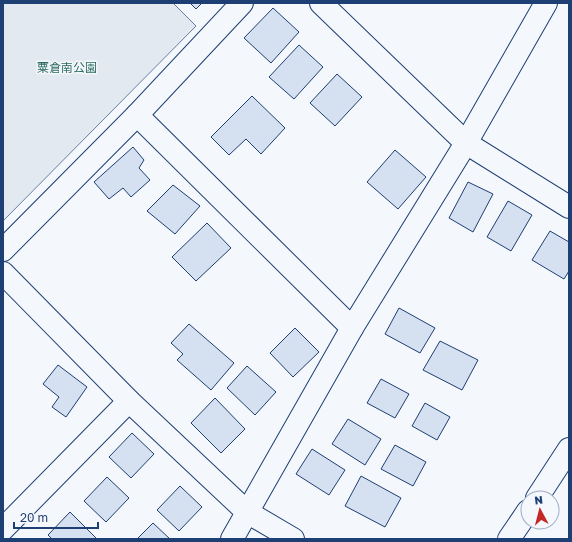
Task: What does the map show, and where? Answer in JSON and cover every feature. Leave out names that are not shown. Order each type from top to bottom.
[{"type":"street","points":[[3,250],[137,115],[242,3]]},
{"type":"street","points":[[321,3],[466,143],[569,207]]},
{"type":"street","points":[[232,539],[352,328],[466,143],[546,3]]},
{"type":"street","points":[[137,115],[352,328]]},
{"type":"street","points":[[3,273],[129,400],[247,512],[293,539]]},
{"type":"street","points":[[3,529],[129,400]]},
{"type":"street","points":[[542,490],[569,449]]},
{"type":"street","points":[[510,539],[520,523]]},
{"type":"green space","name":"粟倉南公園","points":[[3,3],[173,3],[196,26],[3,221]]},
{"type":"building","points":[[190,3],[202,3],[196,9]]},
{"type":"building","points":[[273,8],[299,32],[271,63],[244,38]]},
{"type":"building","points":[[299,45],[323,67],[294,99],[269,77]]},
{"type":"building","points":[[337,74],[362,97],[335,126],[310,103]]},
{"type":"building","points":[[252,96],[285,128],[261,154],[246,139],[229,155],[211,137]]},
{"type":"building","points":[[133,147],[144,160],[139,168],[150,180],[131,197],[123,188],[109,199],[94,182]]},
{"type":"building","points":[[395,150],[426,177],[398,209],[367,182]]},
{"type":"building","points":[[468,182],[493,194],[473,232],[449,218]]},
{"type":"building","points":[[173,185],[200,206],[175,234],[147,211]]},
{"type":"building","points":[[508,201],[532,215],[511,251],[487,237]]},
{"type":"building","points":[[207,223],[231,248],[196,281],[172,257]]},
{"type":"building","points":[[550,231],[569,242],[569,271],[564,279],[532,260]]},
{"type":"building","points":[[399,308],[435,328],[420,353],[385,334]]},
{"type":"building","points":[[189,324],[234,363],[211,390],[177,360],[183,354],[171,343]]},
{"type":"building","points":[[295,328],[319,352],[293,377],[270,353]]},
{"type":"building","points":[[440,341],[478,360],[462,390],[423,370]]},
{"type":"building","points":[[58,365],[87,387],[66,417],[52,407],[59,397],[43,384]]},
{"type":"building","points":[[247,366],[276,392],[255,415],[227,388]]},
{"type":"building","points":[[381,379],[409,394],[395,418],[367,403]]},
{"type":"building","points":[[215,398],[245,429],[221,453],[191,423]]},
{"type":"building","points":[[425,403],[450,417],[437,440],[412,426]]},
{"type":"building","points":[[348,419],[381,439],[365,465],[332,444]]},
{"type":"building","points":[[132,433],[154,454],[131,478],[109,457]]},
{"type":"building","points":[[395,445],[426,462],[413,486],[381,469]]},
{"type":"building","points":[[312,449],[345,470],[329,495],[296,474]]},
{"type":"building","points":[[361,476],[401,498],[385,527],[345,506]]},
{"type":"building","points":[[107,477],[129,498],[106,522],[84,501]]},
{"type":"building","points":[[180,486],[202,507],[179,531],[157,510]]},
{"type":"building","points":[[70,512],[97,539],[52,539],[48,535]]},
{"type":"building","points":[[153,523],[170,539],[137,539]]}]
